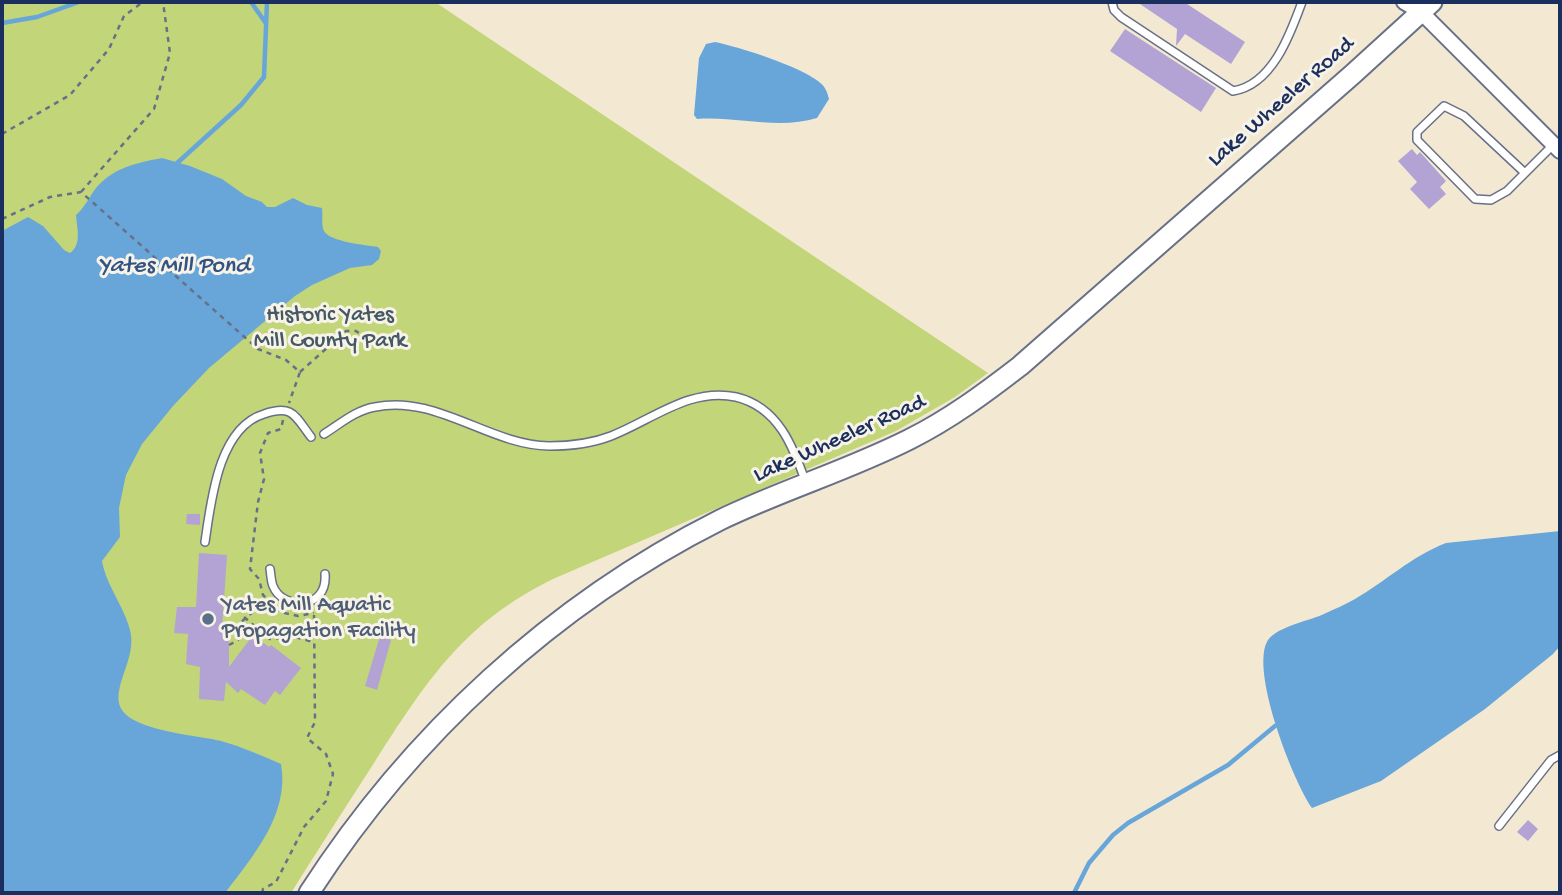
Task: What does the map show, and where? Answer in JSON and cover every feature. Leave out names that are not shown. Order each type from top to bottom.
[{"type":"street","points":[[1404,2],[1427,7],[1557,148]]},
{"type":"street","name":"Lake Wheeler Road","points":[[309,893],[346,837],[426,741],[535,641],[622,576],[672,546],[748,507],[908,440],[980,397],[1020,366],[1427,7]]},
{"type":"lane","points":[[1112,2],[1114,10],[1121,17],[1233,92],[1245,89],[1260,77],[1279,55],[1302,2]]},
{"type":"lane","points":[[1525,173],[1464,116],[1444,106],[1417,132],[1417,140],[1475,199],[1491,201],[1507,191],[1557,148]]},
{"type":"lane","points":[[324,434],[350,417],[374,407],[407,405],[441,412],[516,442],[549,446],[581,443],[611,436],[687,401],[706,396],[734,397],[749,401],[777,421],[790,442],[806,484]]},
{"type":"lane","points":[[205,542],[222,462],[235,434],[254,417],[276,410],[286,410],[293,413],[311,437]]},
{"type":"lane","points":[[270,569],[272,585],[277,592],[287,600],[301,603],[311,602],[320,595],[326,585],[325,574]]},
{"type":"lane","points":[[1499,826],[1547,766],[1560,755]]},
{"type":"path","points":[[2,134],[70,95],[109,49],[124,16],[144,2]]},
{"type":"path","points":[[2,219],[50,197],[81,192],[154,109],[170,53],[163,2]]},
{"type":"path","points":[[81,192],[258,349],[285,360],[299,371]]},
{"type":"path","points":[[262,893],[276,881],[304,827],[326,801],[333,774],[326,754],[307,738],[315,722],[314,613],[289,615],[280,612],[263,595],[259,579],[250,569],[258,502],[264,479],[260,453],[268,433],[281,429],[299,371],[346,331],[356,331],[372,342]]},
{"type":"path","points":[[229,645],[238,640],[240,623],[244,617],[277,592]]},
{"type":"path","points":[[244,617],[270,639],[295,637],[314,642]]},
{"type":"path","points":[[261,642],[265,636]]},
{"type":"green space","name":"Historic Yates Mill County Park","points":[[2,2],[435,2],[988,373],[955,397],[896,431],[553,579],[494,615],[449,657],[411,706],[291,893],[2,893]]},
{"type":"water","points":[[715,42],[783,63],[809,75],[825,89],[829,99],[817,118],[803,121],[773,123],[697,119],[694,115],[699,58],[706,44]]},
{"type":"water","name":"Yates Mill Pond","points":[[162,158],[222,179],[267,207],[275,207],[293,198],[322,208],[323,229],[328,235],[378,247],[381,251],[379,259],[372,265],[350,268],[295,296],[209,368],[173,406],[142,444],[126,475],[119,508],[120,537],[102,561],[107,579],[130,630],[131,649],[119,695],[119,703],[124,712],[147,726],[221,741],[281,764],[280,800],[267,833],[225,893],[2,893],[2,231],[28,217],[43,226],[64,250],[70,253],[77,241],[76,215],[96,188],[118,171]]},
{"type":"water","points":[[1560,531],[1560,646],[1553,654],[1485,709],[1381,781],[1312,808],[1294,774],[1269,699],[1264,675],[1264,654],[1268,640],[1287,627],[1355,599],[1410,562],[1446,543]]},
{"type":"building","points":[[1137,2],[1184,2],[1245,42],[1231,64],[1185,34],[1176,46],[1177,29]]},
{"type":"building","points":[[1125,29],[1216,88],[1201,112],[1110,51]]},
{"type":"building","points":[[1412,149],[1417,155],[1420,152],[1446,181],[1440,187],[1446,194],[1429,209],[1410,189],[1417,182],[1398,161]]},
{"type":"building","points":[[187,514],[200,514],[200,525],[186,524]]},
{"type":"building","points":[[199,553],[227,555],[222,629],[229,630],[229,667],[253,635],[301,668],[280,695],[275,691],[265,705],[241,689],[238,693],[226,682],[224,701],[199,699],[200,667],[186,664],[188,634],[174,633],[177,607],[196,607]]},
{"type":"building","points":[[380,636],[391,640],[377,690],[365,686]]},
{"type":"building","points":[[1528,820],[1538,829],[1528,841],[1517,832]]},
{"type":"waterway","points":[[2,23],[37,17],[79,2]]},
{"type":"waterway","points":[[251,2],[265,22]]},
{"type":"waterway","points":[[175,165],[241,105],[264,77],[267,2]]},
{"type":"waterway","points":[[1074,893],[1089,863],[1113,835],[1128,823],[1228,765],[1275,726]]},
{"type":"place","name":"Yates Mill Aquatic Propagation Facility","points":[[208,619]]}]
